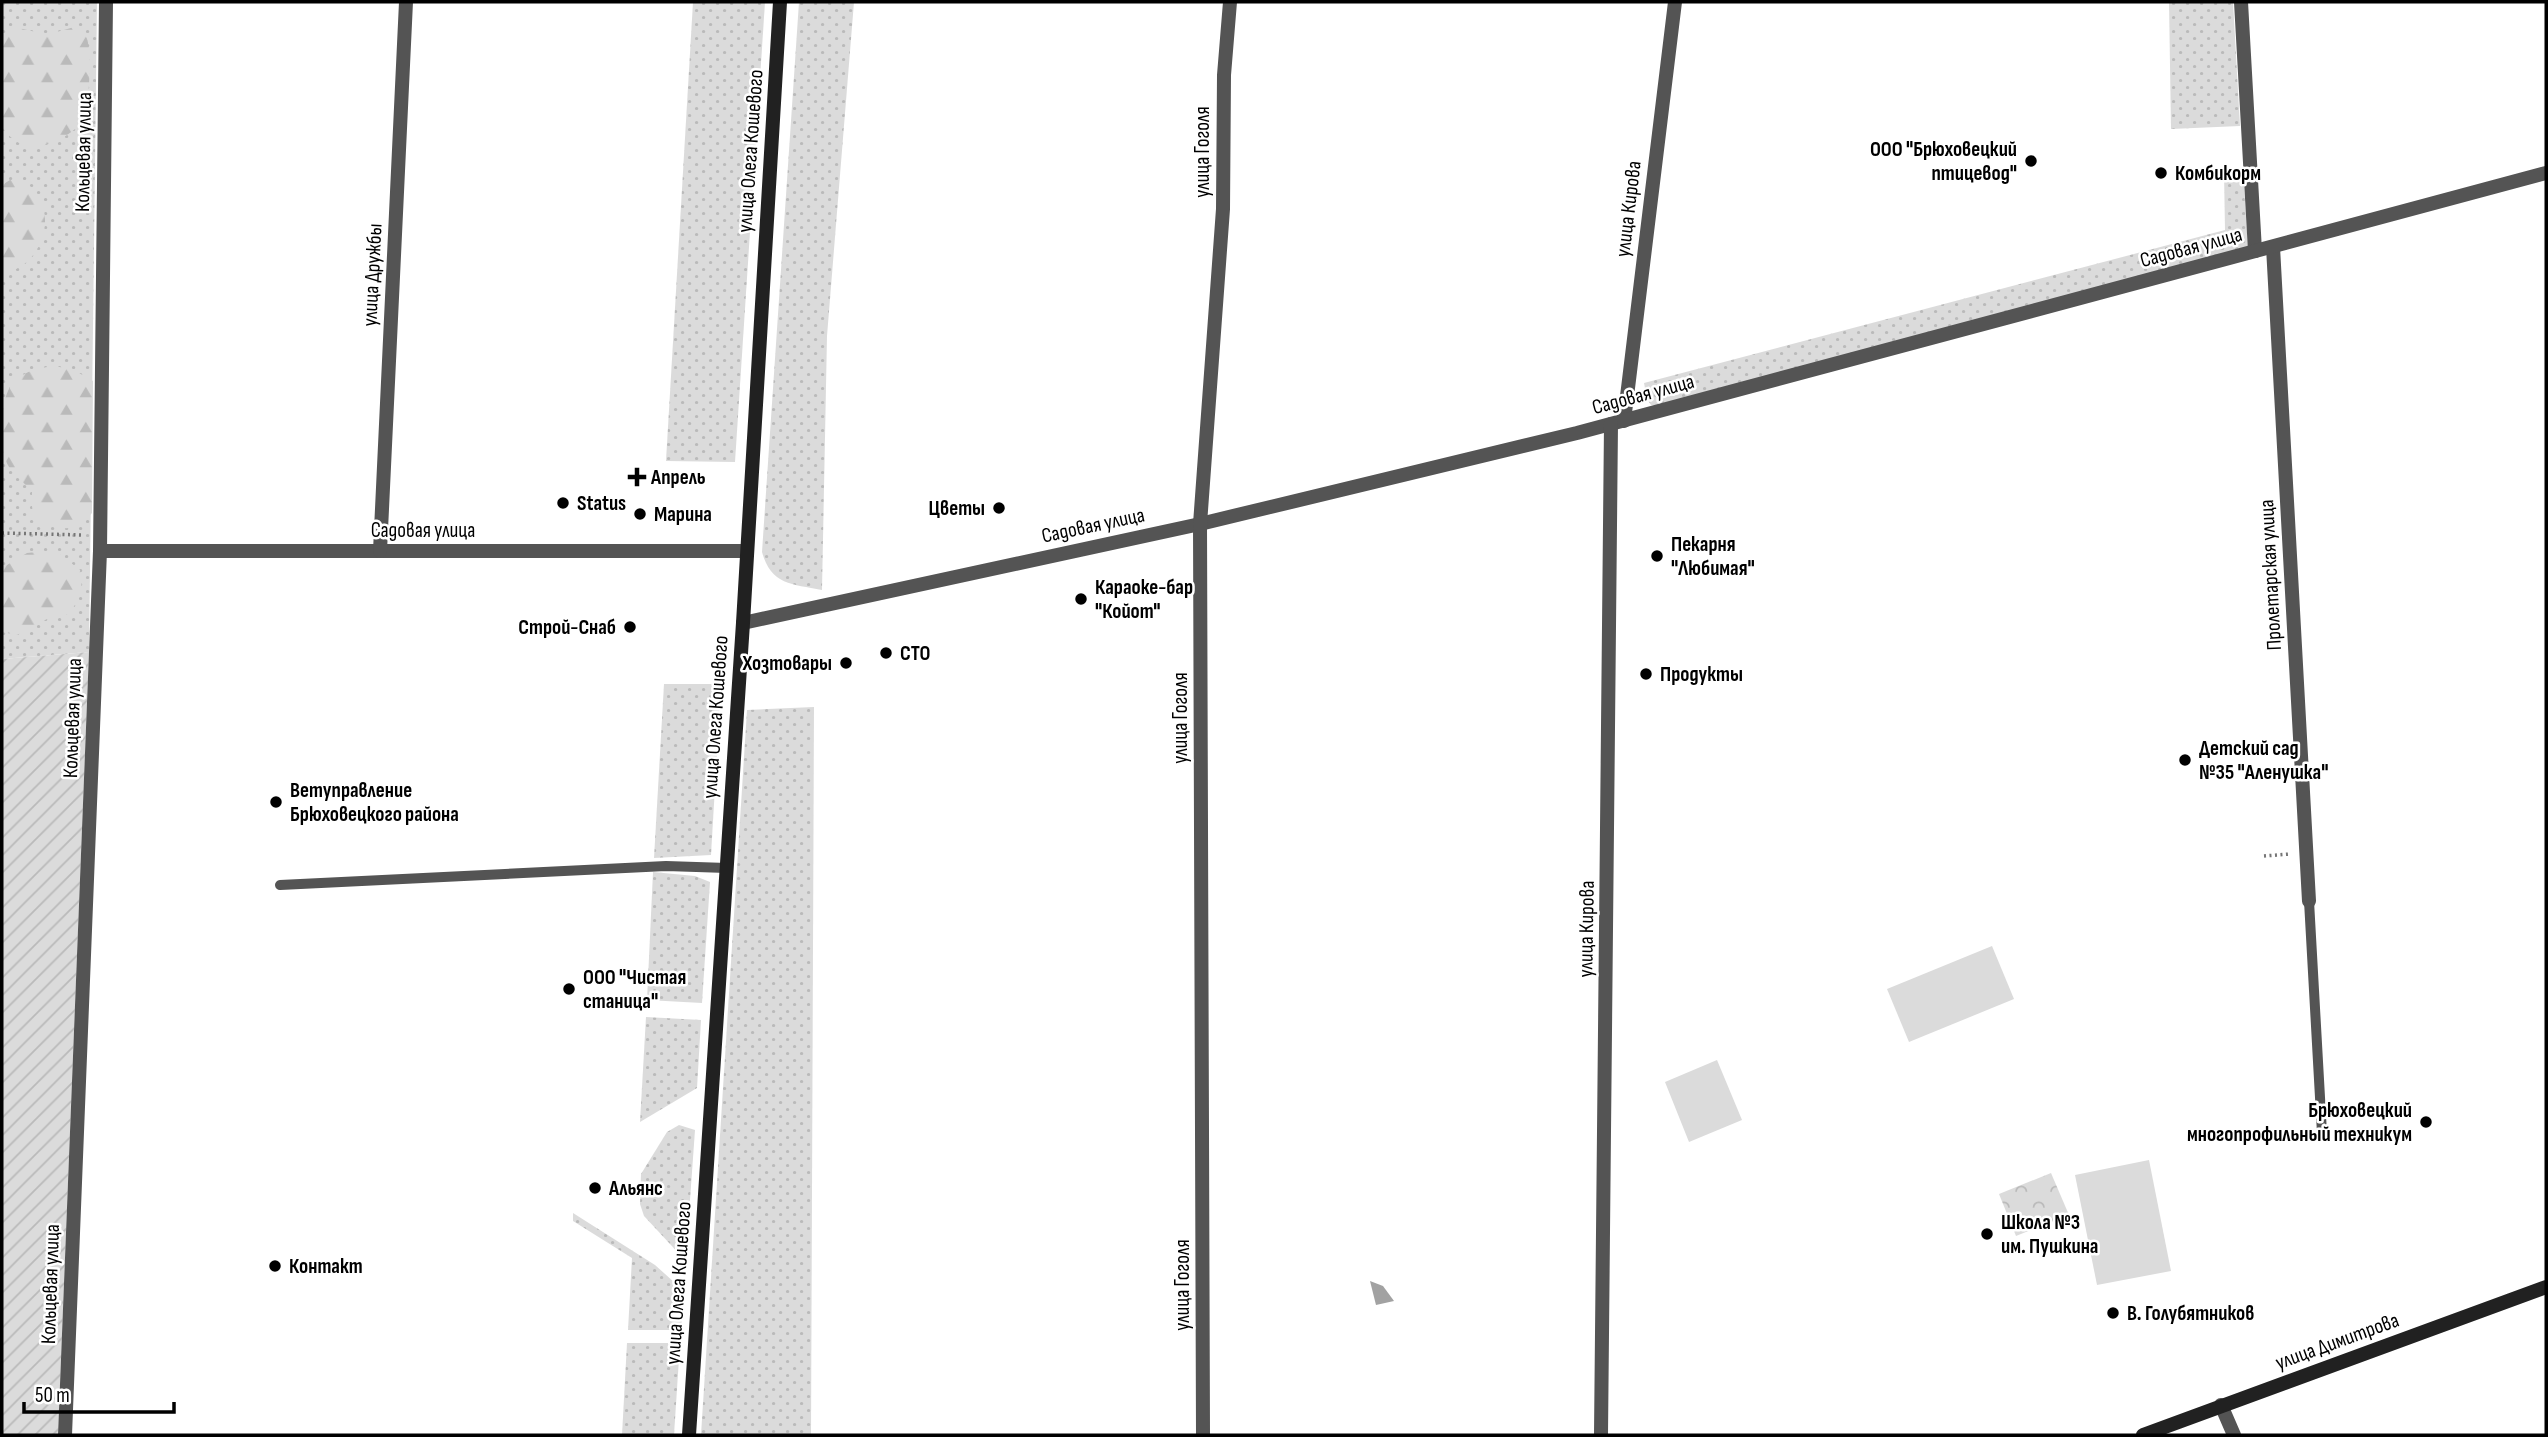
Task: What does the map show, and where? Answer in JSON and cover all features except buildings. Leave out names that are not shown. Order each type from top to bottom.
[{"type":"street","name":"Кольцевая улица","points":[[65,1435],[100,551],[106,2]]},
{"type":"street","name":"улица Дружбы","points":[[380,551],[407,2]]},
{"type":"street","name":"улица Олега Кошевого","points":[[689,1435],[743,623],[780,2]]},
{"type":"street","name":"улица Гоголя","points":[[1203,1435],[1200,524],[1223,209],[1224,75],[1230,2]]},
{"type":"street","name":"улица Кирова","points":[[1601,1435],[1617,422],[1675,2]]},
{"type":"street","points":[[2241,2],[2255,251]]},
{"type":"street","name":"Садовая улица","points":[[743,623],[1200,524],[1617,422],[2546,173]]},
{"type":"street","name":"Пролетарская улица","points":[[2273,247],[2309,901]]},
{"type":"street","name":"Садовая улица","points":[[100,551],[746,551]]},
{"type":"street","name":"улица Димитрова","points":[[2143,1435],[2546,1287]]},
{"type":"street","points":[[2221,1405],[2234,1435]]},
{"type":"lane","points":[[279,885],[666,866],[726,868]]},
{"type":"lane","points":[[2309,901],[2322,1133]]},
{"type":"path","points":[[2,533],[100,535]]},
{"type":"path","points":[[2264,856],[2306,853]]},
{"type":"green space","points":[[2,2],[97,2],[89,652],[2,659]]},
{"type":"green space","points":[[693,2],[765,2],[735,462],[666,461]]},
{"type":"green space","points":[[799,2],[854,2],[827,336],[822,590],[792,584],[777,577],[766,563],[762,552]]},
{"type":"green space","points":[[2169,2],[2233,2],[2240,126],[2171,129]]},
{"type":"green space","points":[[78,26],[84,28],[89,47],[89,88],[83,122],[53,143],[42,146],[21,144],[2,127],[2,41],[8,33],[19,28],[53,33]]},
{"type":"green space","points":[[2243,171],[2248,248],[1659,406],[1651,405],[1647,399],[1644,383],[2225,230],[2224,172]]},
{"type":"green space","points":[[10,180],[31,187],[40,198],[45,225],[42,239],[27,262],[2,273],[2,185]]},
{"type":"green space","points":[[53,366],[72,369],[93,381],[92,513],[82,524],[69,528],[55,527],[37,519],[32,510],[32,492],[10,468],[2,446],[3,411],[8,390],[28,372]]},
{"type":"green space","points":[[47,551],[61,555],[80,570],[81,588],[76,603],[69,614],[47,619],[17,635],[2,632],[2,568],[27,553]]},
{"type":"green space","points":[[89,652],[58,1435],[2,1435],[2,659]]},
{"type":"green space","points":[[664,684],[721,684],[711,855],[654,858]]},
{"type":"green space","points":[[814,707],[811,1435],[701,1435],[747,710]]},
{"type":"green space","points":[[653,872],[695,876],[710,882],[702,1003],[647,1000]]},
{"type":"green space","points":[[1992,946],[2014,999],[1909,1042],[1887,989]]},
{"type":"green space","points":[[646,1017],[701,1020],[697,1088],[640,1122]]},
{"type":"green space","points":[[1717,1060],[1742,1120],[1689,1142],[1665,1082]]},
{"type":"green space","points":[[679,1125],[695,1130],[686,1256],[683,1258],[644,1216],[640,1204],[641,1174],[667,1132]]},
{"type":"green space","points":[[2149,1160],[2171,1271],[2097,1285],[2075,1175]]},
{"type":"green space","points":[[2051,1173],[2069,1215],[2016,1236],[1999,1194]]},
{"type":"green space","points":[[573,1213],[655,1265],[684,1291],[681,1330],[628,1330],[632,1258],[573,1221]]},
{"type":"green space","points":[[627,1343],[680,1343],[674,1435],[622,1435]]},
{"type":"shaded area","points":[[1370,1281],[1383,1286],[1394,1301],[1376,1305]]},
{"type":"place","name":"ООО \"Брюховецкий птицевод\"","points":[[2031,161]]},
{"type":"place","name":"Комбикорм","points":[[2161,173]]},
{"type":"place","name":"Апрель","points":[[637,477]]},
{"type":"place","name":"Status","points":[[563,503]]},
{"type":"place","name":"Цветы","points":[[999,508]]},
{"type":"place","name":"Марина","points":[[640,514]]},
{"type":"place","name":"Пекарня \"Любимая\"","points":[[1657,556]]},
{"type":"place","name":"Караоке-бар \"Койот\"","points":[[1081,599]]},
{"type":"place","name":"Строй-Снаб","points":[[630,627]]},
{"type":"place","name":"СТО","points":[[886,653]]},
{"type":"place","name":"Хозтовары","points":[[846,663]]},
{"type":"place","name":"Продукты","points":[[1646,674]]},
{"type":"place","name":"Детский сад №35 \"Аленушка\"","points":[[2185,760]]},
{"type":"place","name":"Ветуправление Брюховецкого района","points":[[276,802]]},
{"type":"place","name":"ООО \"Чистая станица\"","points":[[569,989]]},
{"type":"place","name":"Брюховецкий многопрофильный техникум","points":[[2426,1122]]},
{"type":"place","name":"Альянс","points":[[595,1188]]},
{"type":"place","name":"Школа №3 им. Пушкина","points":[[1987,1234]]},
{"type":"place","name":"Контакт","points":[[275,1266]]},
{"type":"place","name":"В. Голубятников","points":[[2113,1313]]}]
